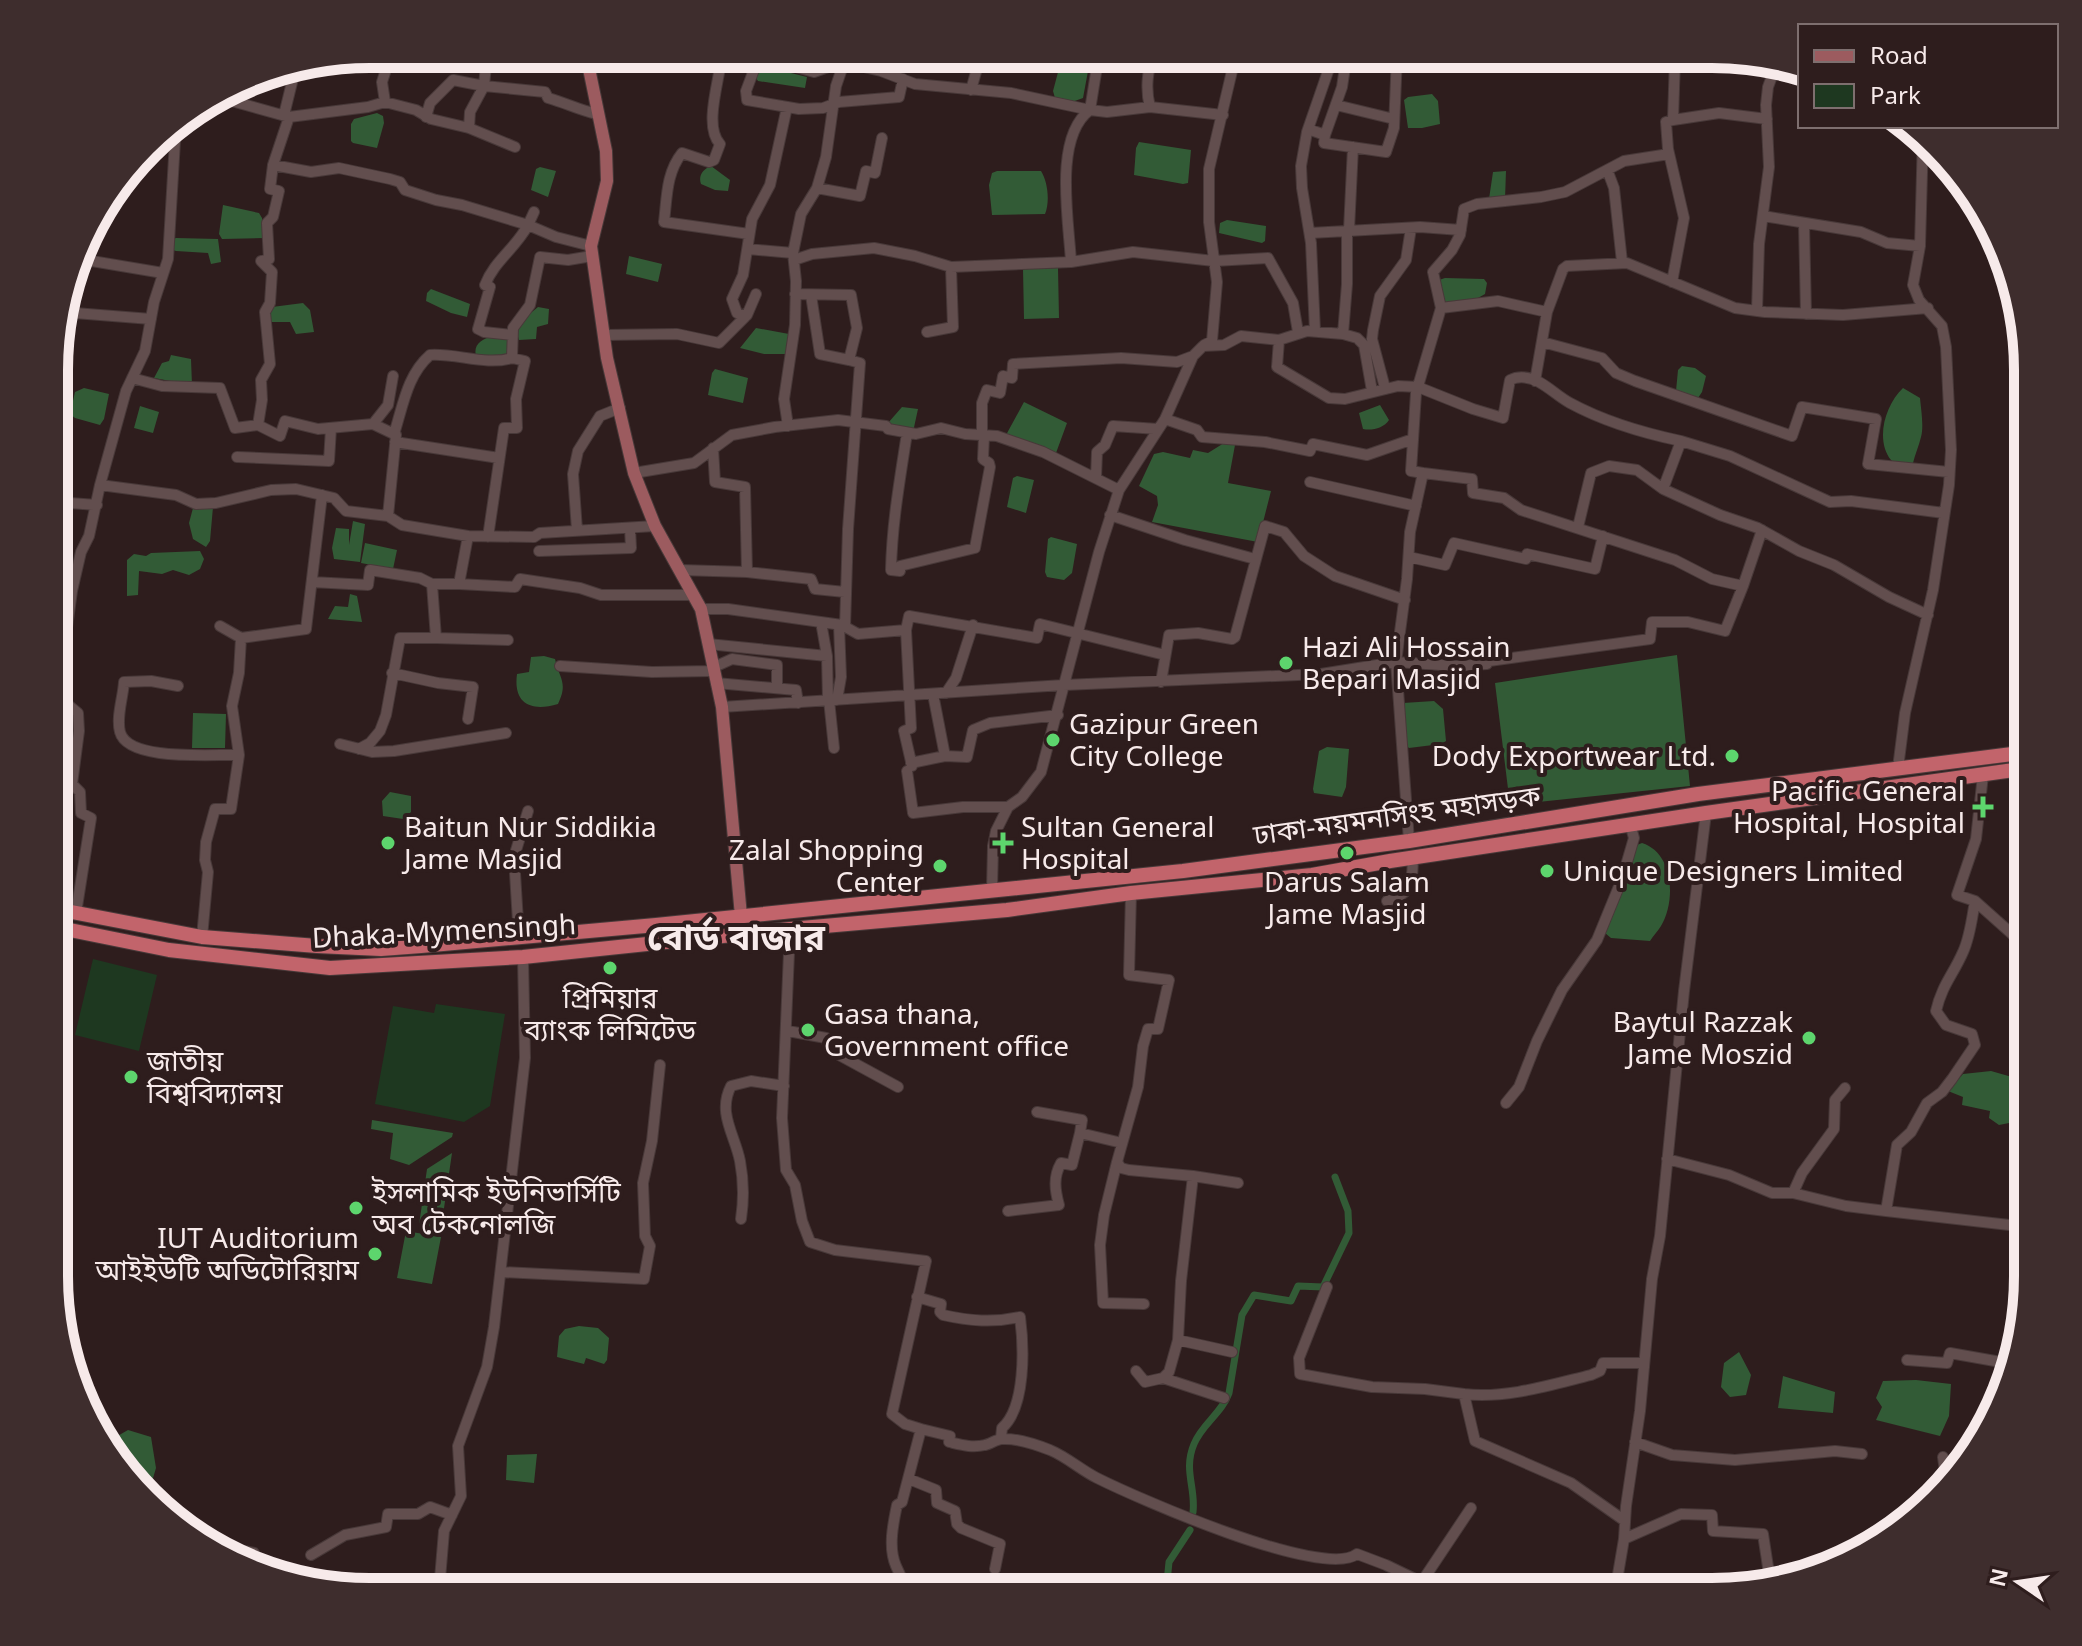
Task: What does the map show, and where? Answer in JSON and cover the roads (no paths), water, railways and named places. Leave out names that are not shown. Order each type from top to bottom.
[{"type":"highway","name":"ঢাকা-ময়মনসিংহ মহাসড়ক","points":[[68,911],[202,937],[381,949],[519,938],[1143,876],[1409,841],[1698,794],[2014,754]]},
{"type":"highway","name":"ঢাকা-ময়মনসিংহ মহাসড়ক","points":[[790,929],[1007,910],[1131,893],[1312,875],[1630,824],[2014,770]]},
{"type":"highway","name":"Dhaka-Mymensingh","points":[[68,930],[169,950],[330,968],[523,957],[790,929]]},
{"type":"main road","points":[[589,68],[606,151],[607,181],[592,251],[603,335],[634,473],[655,526],[701,609],[722,707],[741,916]]},
{"type":"street","points":[[385,102],[382,82],[386,68]]},
{"type":"street","points":[[469,128],[470,112],[484,86],[486,68]]},
{"type":"street","points":[[719,68],[711,113],[716,140],[720,144],[714,160],[709,162],[682,153],[677,159],[670,173],[664,222],[749,234]]},
{"type":"street","points":[[751,68],[747,100],[787,107],[823,108],[899,97],[903,79]]},
{"type":"street","points":[[799,68],[814,72],[823,68]]},
{"type":"street","points":[[788,426],[784,399],[792,356],[793,257],[801,214],[817,188],[829,144],[842,68]]},
{"type":"street","points":[[872,68],[915,84],[1011,93],[1090,110],[1107,112],[1150,107],[1223,115]]},
{"type":"street","points":[[971,90],[977,68]]},
{"type":"street","points":[[1090,110],[1097,68]]},
{"type":"street","points":[[1149,68],[1146,95],[1150,107]]},
{"type":"street","points":[[992,890],[996,831],[1008,807],[1022,797],[1041,772],[1119,490],[1165,419],[1193,356],[1212,341],[1217,282],[1209,222],[1209,169],[1233,68]]},
{"type":"street","points":[[1315,331],[1310,233],[1301,166],[1308,129],[1329,68]]},
{"type":"street","points":[[1344,68],[1324,143],[1386,152],[1394,119],[1396,68]]},
{"type":"street","points":[[1673,120],[1675,68]]},
{"type":"street","points":[[1757,311],[1758,257],[1769,167],[1768,87],[1773,74]]},
{"type":"street","points":[[258,425],[261,380],[270,364],[265,312],[270,303],[272,272],[261,261],[269,259],[267,223],[273,217],[279,191],[270,189],[273,165],[294,78]]},
{"type":"street","points":[[426,117],[430,103],[453,80],[545,92],[548,98],[567,103],[577,110],[597,114]]},
{"type":"street","points":[[234,101],[287,116],[368,107],[385,102],[469,128],[515,147]]},
{"type":"street","points":[[1336,105],[1394,119]]},
{"type":"street","points":[[746,316],[737,313],[732,299],[743,275],[756,210],[770,185],[787,107]]},
{"type":"street","points":[[1071,262],[1070,224],[1064,193],[1066,168],[1071,141],[1083,114],[1090,110]]},
{"type":"street","points":[[1672,282],[1684,218],[1669,154],[1666,122],[1719,113],[1767,119]]},
{"type":"street","points":[[1308,129],[1325,135]]},
{"type":"street","points":[[817,188],[860,196],[866,171],[875,173],[882,138]]},
{"type":"street","points":[[68,620],[81,552],[89,536],[126,391],[145,351],[168,259],[175,139]]},
{"type":"street","points":[[1343,334],[1353,147]]},
{"type":"street","points":[[1898,768],[1905,713],[1928,615],[1944,513],[1951,423],[1942,326],[1919,300],[1913,285],[1920,246],[1923,153]]},
{"type":"street","points":[[1669,154],[1629,160],[1565,192],[1477,204],[1462,213],[1461,230],[1452,250],[1433,272],[1441,308],[1418,387],[1411,471],[1472,479],[1473,493],[1504,498],[1521,510],[1675,560],[1712,579],[1743,586]]},
{"type":"street","points":[[273,165],[311,172],[339,168],[390,179],[400,182],[405,190],[528,225],[592,251]]},
{"type":"street","points":[[1608,172],[1614,188],[1622,262]]},
{"type":"street","points":[[512,335],[478,329],[490,287],[485,285],[495,266],[510,253],[534,212]]},
{"type":"street","points":[[1763,216],[1861,232],[1887,243],[1920,246]]},
{"type":"street","points":[[1804,223],[1806,314]]},
{"type":"street","points":[[1310,233],[1411,228],[1461,230]]},
{"type":"street","points":[[1385,388],[1372,339],[1373,330],[1380,296],[1406,260],[1411,228]]},
{"type":"street","points":[[748,249],[793,257],[874,248],[951,267],[1071,262],[1133,252],[1214,261],[1270,259],[1296,310],[1298,332]]},
{"type":"street","points":[[512,358],[513,328],[530,305],[540,257],[568,260],[592,251]]},
{"type":"street","points":[[89,260],[163,273]]},
{"type":"street","points":[[1535,381],[1547,312],[1563,269],[1567,266],[1622,262],[1735,308],[1757,311],[1843,315],[1928,308]]},
{"type":"street","points":[[927,332],[953,327],[951,267]]},
{"type":"street","points":[[603,335],[677,334],[719,343],[746,316],[756,294]]},
{"type":"street","points":[[795,294],[851,295],[857,328],[849,360]]},
{"type":"street","points":[[811,295],[820,354],[860,363],[854,421],[854,473],[841,677],[832,700]]},
{"type":"street","points":[[1441,308],[1498,301],[1547,312]]},
{"type":"street","points":[[74,313],[151,319]]},
{"type":"street","points":[[1203,346],[1224,345],[1241,336],[1279,340],[1298,332],[1343,334],[1357,338],[1364,345],[1372,391]]},
{"type":"street","points":[[1279,340],[1277,367],[1329,398],[1345,399],[1385,388],[1418,387],[1503,418],[1510,380],[1519,376],[1535,381],[1568,402],[1642,433],[1730,456],[1830,502],[1851,501],[1944,513]]},
{"type":"street","points":[[1542,342],[1602,358],[1616,373],[1635,381],[1792,436],[1802,407],[1876,419],[1868,464],[1949,472]]},
{"type":"street","points":[[388,516],[395,438],[410,383],[418,367],[430,355],[512,358],[525,361],[516,399],[517,428],[504,428],[488,537]]},
{"type":"street","points":[[907,433],[896,493],[891,549],[891,570],[900,571],[900,566],[975,548],[990,467],[983,459],[982,403],[987,390],[1000,393],[1003,376],[1012,378],[1013,364],[1121,358],[1177,362],[1193,356]]},
{"type":"street","points":[[373,424],[388,405],[393,376]]},
{"type":"street","points":[[132,378],[162,386],[220,388],[235,428],[258,425],[280,436],[285,421],[318,429],[373,424],[395,438],[499,458]]},
{"type":"street","points":[[577,530],[573,474],[578,451],[600,416],[620,408]]},
{"type":"street","points":[[1165,419],[1197,430],[1202,437],[1265,442],[1310,451],[1313,444],[1367,455],[1413,439]]},
{"type":"street","points":[[634,473],[694,463],[732,435],[788,426],[854,421],[916,434],[941,428],[997,436],[1043,452],[1119,490]]},
{"type":"street","points":[[1096,478],[1097,452],[1105,445],[1113,426],[1158,429]]},
{"type":"street","points":[[237,457],[329,461],[331,428]]},
{"type":"street","points":[[1663,489],[1681,441]]},
{"type":"street","points":[[713,448],[715,482],[745,487],[747,572]]},
{"type":"street","points":[[1578,527],[1591,473],[1609,466],[1637,470],[1663,489],[1762,530],[1928,615]]},
{"type":"street","points":[[1409,841],[1396,662],[1410,532],[1423,473]]},
{"type":"street","points":[[1310,482],[1416,506]]},
{"type":"street","points":[[100,485],[176,495],[196,504],[216,503],[271,490],[296,489],[334,498],[346,511],[388,516],[402,525],[468,536],[534,537],[540,533],[655,526]]},
{"type":"street","points":[[220,626],[241,638],[306,629],[322,495]]},
{"type":"street","points":[[68,503],[97,505]]},
{"type":"street","points":[[1110,515],[1255,559]]},
{"type":"street","points":[[1161,682],[1169,635],[1198,633],[1232,639],[1265,526],[1284,532],[1304,556],[1335,576],[1405,600]]},
{"type":"street","points":[[539,551],[631,548],[630,528]]},
{"type":"street","points":[[722,707],[1064,685],[1321,674],[1396,662],[1469,665],[1650,639],[1652,622],[1688,622],[1725,631],[1762,530]]},
{"type":"street","points":[[459,584],[468,536]]},
{"type":"street","points":[[1409,557],[1445,565],[1449,562],[1454,543],[1526,559],[1527,554],[1595,569],[1603,536]]},
{"type":"street","points":[[312,582],[368,585],[370,570],[420,578],[432,584],[515,587],[520,579],[580,588],[601,595],[691,595]]},
{"type":"street","points":[[680,570],[747,572],[811,579],[815,589],[845,592]]},
{"type":"street","points":[[432,584],[436,638]]},
{"type":"street","points":[[68,590],[72,591]]},
{"type":"street","points":[[701,609],[728,609],[821,622],[842,626],[858,634],[906,630]]},
{"type":"street","points":[[1008,807],[963,807],[913,813],[904,731],[911,728],[906,630],[909,616],[1037,638],[1040,624],[1165,655]]},
{"type":"street","points":[[821,622],[832,700],[834,748]]},
{"type":"street","points":[[946,693],[956,678],[973,625]]},
{"type":"street","points":[[202,937],[208,872],[206,842],[215,809],[231,809],[239,755],[232,706],[239,673],[241,638]]},
{"type":"street","points":[[359,749],[370,743],[380,731],[386,715],[400,638],[508,640]]},
{"type":"street","points":[[708,644],[827,656]]},
{"type":"street","points":[[714,674],[732,659],[777,665],[777,688]]},
{"type":"street","points":[[560,666],[714,674],[796,690],[798,703]]},
{"type":"street","points":[[392,673],[473,687],[468,719]]},
{"type":"street","points":[[178,686],[151,681],[124,682],[119,728],[122,739],[131,747],[152,753],[239,755]]},
{"type":"street","points":[[933,694],[945,756]]},
{"type":"street","points":[[68,705],[78,713],[79,731],[72,784],[80,792],[81,813],[91,818],[76,913]]},
{"type":"street","points":[[910,767],[945,756],[967,757],[970,735],[980,727],[1058,715]]},
{"type":"street","points":[[340,744],[372,752],[394,751],[506,733]]},
{"type":"street","points":[[1983,775],[1976,839],[1957,895],[1975,901],[2014,936]]},
{"type":"street","points":[[519,938],[514,857],[520,829],[528,811]]},
{"type":"street","points":[[1617,1578],[1706,813]]},
{"type":"street","points":[[1506,1103],[1519,1087],[1562,990],[1597,940],[1622,879],[1634,838],[1630,824]]},
{"type":"street","points":[[1387,901],[1403,896],[1408,889],[1413,879],[1413,858]]},
{"type":"street","points":[[1131,893],[1129,975],[1169,980],[1158,1029],[1148,1029],[1143,1046],[1138,1087],[1104,1215],[1100,1245],[1103,1303],[1144,1304]]},
{"type":"street","points":[[1886,1211],[1897,1145],[1911,1132],[1927,1103],[1942,1092],[1975,1045],[1972,1034],[1946,1025],[1936,1011],[1941,991],[1963,954],[1975,901]]},
{"type":"street","points":[[790,929],[782,1118],[786,1170],[795,1185],[810,1242],[845,1251],[926,1261],[892,1414],[905,1424],[950,1436],[949,1442],[972,1447],[1001,1438],[1051,1450],[1097,1478],[1230,1534],[1282,1550],[1336,1559],[1349,1560],[1357,1554],[1411,1578]]},
{"type":"street","points":[[440,1578],[444,1531],[461,1496],[458,1446],[487,1367],[501,1272],[525,1058],[523,957]]},
{"type":"street","points":[[788,1031],[826,1038],[830,1050],[898,1087]]},
{"type":"street","points":[[501,1272],[644,1279],[650,1246],[645,1236],[643,1183],[652,1141],[660,1065]]},
{"type":"street","points":[[741,1219],[745,1194],[740,1159],[727,1121],[726,1097],[731,1086],[751,1081],[784,1086]]},
{"type":"street","points":[[1793,1193],[1802,1173],[1834,1129],[1835,1100],[1845,1088]]},
{"type":"street","points":[[1008,1211],[1059,1205],[1054,1186],[1058,1167],[1061,1163],[1072,1165],[1082,1120],[1037,1112]]},
{"type":"street","points":[[1080,1133],[1122,1143]]},
{"type":"street","points":[[1667,1159],[1729,1175],[1772,1193],[1793,1193],[1846,1206],[2014,1226]]},
{"type":"street","points":[[1117,1162],[1121,1168],[1129,1170],[1238,1183]]},
{"type":"street","points":[[1163,1378],[1169,1372],[1178,1340],[1193,1176]]},
{"type":"street","points":[[1327,1287],[1299,1358],[1300,1374],[1372,1387],[1482,1396],[1532,1389],[1591,1375],[1600,1371],[1603,1363],[1644,1363]]},
{"type":"street","points":[[917,1297],[941,1304],[940,1312],[943,1315],[975,1322],[1020,1317],[1018,1404],[1011,1420],[1002,1428],[1001,1438]]},
{"type":"street","points":[[1178,1340],[1232,1352]]},
{"type":"street","points":[[1907,1360],[1947,1363],[1950,1353],[2001,1362]]},
{"type":"street","points":[[1136,1371],[1145,1382],[1163,1378],[1224,1398]]},
{"type":"street","points":[[1464,1394],[1475,1441],[1571,1483],[1625,1521]]},
{"type":"street","points":[[903,1578],[896,1567],[892,1545],[897,1505],[902,1502],[921,1429]]},
{"type":"street","points":[[1635,1442],[1672,1455],[1735,1460],[1835,1451],[1862,1454]]},
{"type":"street","points":[[1943,1457],[1945,1469]]},
{"type":"street","points":[[909,1479],[936,1490],[936,1501],[955,1511],[957,1524],[961,1528],[1000,1544],[995,1569]]},
{"type":"street","points":[[311,1555],[331,1540],[386,1527],[388,1514],[418,1514],[430,1507],[452,1515]]},
{"type":"street","points":[[1424,1578],[1471,1508]]},
{"type":"street","points":[[1624,1539],[1681,1514],[1712,1515],[1713,1531],[1763,1534],[1769,1572]]},
{"type":"street","points":[[246,1551],[254,1553]]},
{"type":"waterway","points":[[1193,1512],[1191,1453],[1202,1430],[1222,1407],[1229,1393],[1242,1315],[1254,1295],[1291,1301],[1298,1286],[1323,1287],[1349,1233],[1348,1211],[1335,1177]]},
{"type":"waterway","points":[[1167,1578],[1169,1562],[1190,1530]]},
{"type":"place","name":"Hazi Ali Hossain Bepari Masjid","points":[[1286,663]]},
{"type":"place","name":"Gazipur Green City College","points":[[1053,740]]},
{"type":"place","name":"Dody Exportwear Ltd.","points":[[1732,756]]},
{"type":"place","name":"Pacific General Hospital, Hospital","points":[[1983,807]]},
{"type":"place","name":"Baitun Nur Siddikia Jame Masjid","points":[[388,843]]},
{"type":"place","name":"Sultan General Hospital","points":[[1003,843]]},
{"type":"place","name":"Darus Salam Jame Masjid","points":[[1347,853]]},
{"type":"place","name":"Zalal Shopping Center","points":[[940,866]]},
{"type":"place","name":"Unique Designers Limited","points":[[1547,871]]},
{"type":"place","name":"প্রিমিয়ার ব্যাংক লিমিটেড","points":[[610,968]]},
{"type":"place","name":"Gasa thana, Government office","points":[[808,1030]]},
{"type":"place","name":"Baytul Razzak Jame Moszid","points":[[1809,1038]]},
{"type":"place","name":"জাতীয় বিশ্ববিদ্যালয়","points":[[131,1077]]},
{"type":"place","name":"ইসলামিক ইউনিভার্সিটি অব টেকনোলজি","points":[[356,1208]]},
{"type":"place","name":"IUT Auditorium আইইউটি অডিটোরিয়াম","points":[[375,1254]]},
{"type":"district","name":"বোর্ড বাজার","points":[[736,937]]}]
